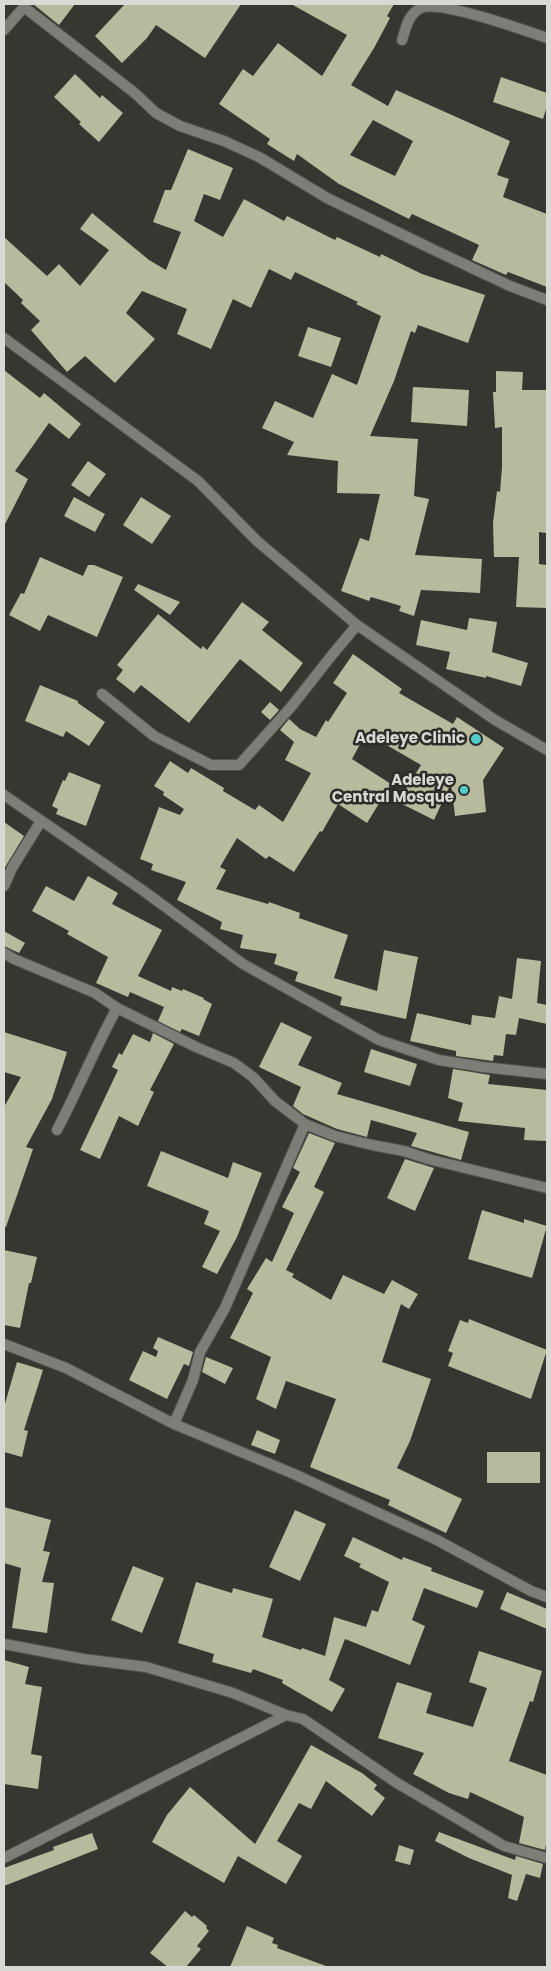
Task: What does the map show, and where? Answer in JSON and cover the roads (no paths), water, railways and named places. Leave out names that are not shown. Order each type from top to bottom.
[{"type":"street","points":[[4,30],[24,5],[136,94],[156,114],[180,126],[259,157],[327,198],[432,250],[510,286],[547,300]]},
{"type":"street","points":[[402,40],[410,17],[422,7],[440,5],[547,38]]},
{"type":"street","points":[[4,338],[198,481],[257,541],[358,625],[495,720],[547,750]]},
{"type":"street","points":[[102,694],[154,736],[211,765],[239,765],[291,707],[358,625]]},
{"type":"street","points":[[4,795],[145,892],[243,964],[379,1040],[439,1060],[547,1074]]},
{"type":"street","points":[[4,886],[12,868],[41,822]]},
{"type":"street","points":[[4,953],[94,993],[117,1008],[196,1047],[234,1063],[253,1077],[275,1101],[305,1124],[334,1136],[404,1151],[428,1159],[547,1188]]},
{"type":"street","points":[[57,1130],[117,1008]]},
{"type":"street","points":[[174,1424],[192,1380],[200,1352],[225,1308],[305,1124]]},
{"type":"street","points":[[4,1344],[66,1368],[174,1424],[294,1474],[437,1540],[532,1591],[547,1597]]},
{"type":"street","points":[[4,1644],[83,1659],[146,1666],[233,1693],[286,1715],[303,1719],[397,1783],[504,1846],[547,1858]]},
{"type":"street","points":[[4,1858],[286,1715]]},
{"type":"place","name":"Adeleye Clinic","points":[[476,739]]},
{"type":"place","name":"Adeleye Central Mosque","points":[[464,790]]}]
